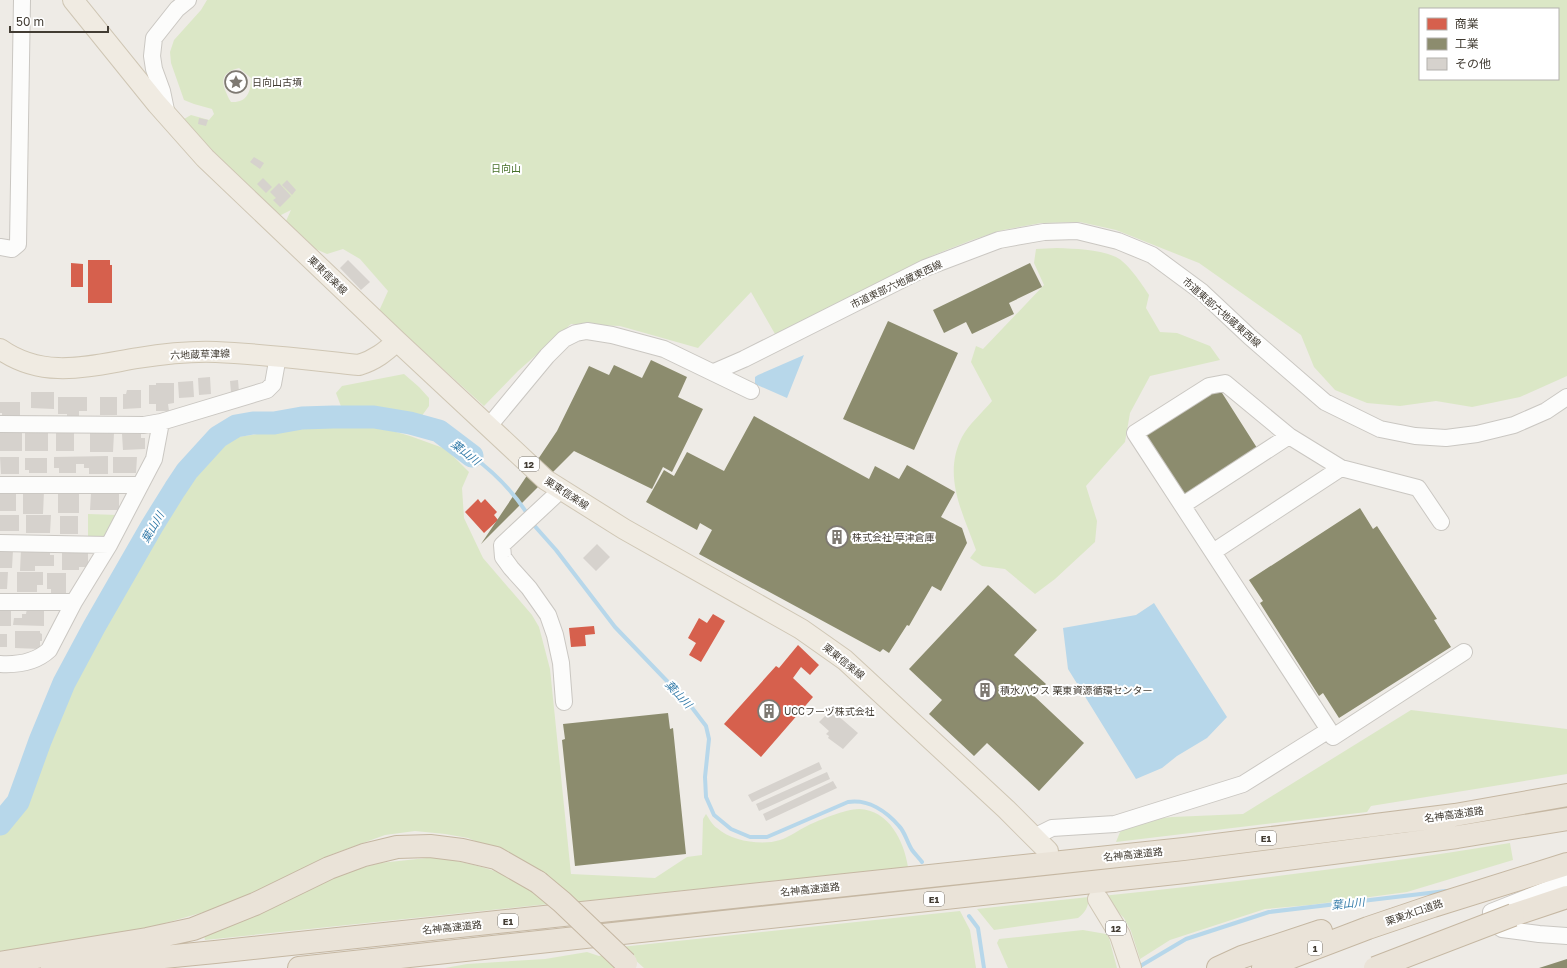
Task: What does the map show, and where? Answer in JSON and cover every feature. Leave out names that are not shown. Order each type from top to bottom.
[{"type":"highway","name":"名神高速道路","points":[[52,968],[1184,849],[1455,815],[1567,795]]},
{"type":"highway","name":"E1","points":[[299,968],[1193,871],[1457,838],[1567,819]]},
{"type":"highway","points":[[0,963],[147,939],[193,929],[255,904],[329,868],[364,855],[397,847],[430,846],[462,850],[496,858],[538,882],[562,902],[629,966]]},
{"type":"highway","name":"栗東水口道路","points":[[1263,968],[1366,922],[1433,906],[1567,864]]},
{"type":"highway","points":[[1375,968],[1513,915],[1563,888]]},
{"type":"highway","points":[[1218,968],[1242,957],[1366,922]]},
{"type":"main road","name":"栗東信楽線","points":[[73,0],[166,115],[206,158],[397,341],[546,480],[624,529],[801,628],[845,660],[988,792],[1048,851]]},
{"type":"main road","name":"六地蔵草津線","points":[[0,349],[10,356],[35,366],[60,369],[90,367],[138,358],[216,352],[278,356],[359,365],[370,362],[383,354],[397,341]]},
{"type":"main road","name":"12","points":[[1098,899],[1120,935],[1130,964]]},
{"type":"street","points":[[0,247],[12,249],[18,244],[22,0]]},
{"type":"street","points":[[166,115],[162,91],[154,69],[152,56],[154,38],[177,8],[188,0]]},
{"type":"street","name":"市道東部六地蔵東西線","points":[[714,372],[744,359],[925,268],[999,240],[1044,232],[1078,231],[1118,241],[1152,255],[1202,292],[1250,337],[1325,402],[1380,429],[1415,436],[1446,438],[1477,434],[1514,425],[1546,411],[1567,397]]},
{"type":"street","points":[[489,426],[547,356],[564,339],[576,333],[587,331],[612,335],[664,349],[751,391]]},
{"type":"street","points":[[0,424],[144,425],[161,422],[267,390],[273,384],[278,356]]},
{"type":"street","points":[[1440,522],[1418,488],[1341,468],[1289,436],[1225,383],[1209,386],[1135,433],[1333,737],[1464,652]]},
{"type":"street","points":[[0,664],[25,662],[43,655],[49,650],[74,602],[109,545],[154,460],[161,422]]},
{"type":"street","points":[[1182,505],[1289,436]]},
{"type":"street","points":[[1213,552],[1341,468]]},
{"type":"street","points":[[0,485],[140,486]]},
{"type":"street","points":[[562,490],[522,525],[502,545],[503,557],[529,588],[548,615],[555,635],[561,663],[564,702]]},
{"type":"street","points":[[0,543],[109,545]]},
{"type":"street","points":[[0,602],[74,602]]},
{"type":"street","points":[[1034,837],[1052,828],[1114,824],[1243,784],[1329,730]]},
{"type":"street","points":[[1394,968],[1422,954],[1485,915],[1563,888]]},
{"type":"street","points":[[1485,915],[1502,929],[1567,936]]},
{"type":"green space","name":"日向山","points":[[207,0],[1567,0],[1567,376],[1520,397],[1472,407],[1436,401],[1400,406],[1367,403],[1335,390],[1314,367],[1301,335],[1199,263],[1116,230],[1080,222],[1041,223],[1003,230],[931,256],[775,334],[751,292],[698,348],[620,326],[571,324],[518,371],[484,406],[379,311],[388,291],[360,259],[343,249],[327,254],[311,247],[286,221],[291,210],[279,216],[196,138],[184,119],[191,115],[209,120],[214,114],[212,109],[184,100],[171,63],[170,52],[174,40],[201,10]],"holes":[[[239,68],[251,78],[247,96],[241,101],[231,102],[228,98],[223,82],[225,75]]]},
{"type":"green space","points":[[1057,248],[1102,252],[1116,257],[1134,274],[1149,295],[1146,308],[1160,332],[1177,333],[1210,346],[1220,360],[1150,376],[1130,413],[1125,442],[1086,486],[1097,521],[1095,542],[1055,579],[1035,594],[1005,569],[982,566],[970,558],[976,550],[957,494],[954,480],[954,466],[956,452],[962,437],[972,423],[992,401],[971,362],[976,346],[983,349],[1044,285],[1034,263],[1036,249]]},
{"type":"green space","points":[[404,374],[429,398],[429,406],[421,417],[373,409],[342,409],[336,393],[342,386]]},
{"type":"green space","points":[[335,425],[372,425],[410,436],[446,449],[469,472],[462,488],[464,518],[483,558],[532,615],[539,627],[550,669],[571,874],[655,878],[687,857],[702,855],[703,819],[706,814],[715,827],[730,836],[747,841],[773,842],[784,839],[818,821],[854,809],[870,811],[887,821],[899,837],[908,867],[574,902],[527,863],[468,838],[415,831],[385,835],[330,855],[245,897],[211,910],[134,932],[0,951],[0,831],[10,822],[33,788],[47,738],[81,667],[163,519],[209,453],[232,438],[276,431]]},
{"type":"green space","points":[[88,514],[118,515],[111,531],[108,534],[96,538],[88,538]]},
{"type":"green space","points":[[1411,710],[1567,729],[1567,774],[1371,806],[1367,812],[1116,842],[1120,832],[1137,821],[1172,817],[1243,814]]},
{"type":"green space","points":[[1510,843],[1513,860],[1407,892],[1310,905],[1265,909],[1170,940],[1140,959],[1131,931],[1124,918],[1102,896],[1204,885],[1408,859]]},
{"type":"green space","points":[[436,857],[485,868],[508,876],[530,888],[549,904],[205,940],[204,935],[347,872],[380,863]]},
{"type":"green space","points":[[1089,897],[1086,909],[1078,918],[994,930],[977,909]]},
{"type":"green space","points":[[960,911],[970,930],[976,968],[644,968],[621,947]]},
{"type":"green space","points":[[1083,930],[1106,934],[1109,938],[1117,968],[1008,968],[997,943],[999,939]]},
{"type":"green space","points":[[587,952],[599,956],[604,955],[618,968],[445,968],[467,964],[545,959]]},
{"type":"water","points":[[804,355],[787,398],[755,384],[755,377],[758,375]]},
{"type":"water","points":[[1154,603],[1227,717],[1207,738],[1177,756],[1162,768],[1136,779],[1068,669],[1063,628],[1136,615]]},
{"type":"building: 商業","points":[[88,260],[110,260],[110,265],[112,265],[112,303],[88,303]]},
{"type":"building: 商業","points":[[71,263],[83,264],[83,287],[71,287]]},
{"type":"building: 商業","points":[[478,499],[481,503],[485,499],[497,512],[494,515],[498,520],[484,533],[465,512]]},
{"type":"building: 商業","points":[[713,614],[725,621],[701,662],[689,655],[696,643],[688,638],[699,618],[707,623]]},
{"type":"building: 商業","points":[[594,626],[595,634],[585,635],[586,646],[571,647],[569,628]]},
{"type":"building: 商業","name":"UCCフーヅ株式会社","points":[[798,645],[819,665],[810,675],[801,667],[793,678],[813,697],[761,757],[724,724],[776,666],[779,668]]},
{"type":"building: 工業","points":[[1030,263],[1042,287],[1009,303],[1014,314],[972,334],[966,322],[944,333],[933,310]]},
{"type":"building: 工業","points":[[888,321],[958,353],[914,450],[843,419]]},
{"type":"building: 工業","points":[[651,360],[687,377],[678,397],[703,409],[672,472],[663,467],[652,489],[574,451],[481,544],[557,431],[589,366],[609,375],[614,365],[642,378]]},
{"type":"building: 工業","points":[[1217,385],[1259,451],[1184,500],[1142,434]]},
{"type":"building: 工業","name":"株式会社 草津倉庫","points":[[754,416],[869,479],[875,466],[899,479],[907,465],[955,492],[941,517],[962,528],[967,543],[941,591],[932,586],[909,626],[907,625],[889,653],[883,649],[880,652],[699,554],[712,530],[700,523],[697,530],[646,502],[664,470],[674,476],[687,452],[724,471]]},
{"type":"building: 工業","points":[[1360,508],[1373,529],[1377,526],[1437,619],[1434,620],[1451,647],[1339,718],[1323,693],[1319,696],[1260,603],[1263,601],[1249,580]]},
{"type":"building: 工業","name":"積水ハウス 栗東資源循環センター","points":[[988,585],[1037,630],[1014,655],[1046,684],[1034,696],[1084,743],[1039,791],[987,743],[974,756],[929,714],[942,700],[909,669]]},
{"type":"building: 工業","points":[[668,713],[670,729],[673,728],[686,854],[575,866],[562,740],[565,739],[563,724]]},
{"type":"building: 工業","points":[[1567,959],[1567,968],[1539,968]]},
{"type":"building: その他","points":[[199,118],[208,120],[206,126],[198,124]]},
{"type":"building: その他","points":[[254,157],[264,163],[260,169],[250,162]]},
{"type":"building: その他","points":[[263,178],[272,187],[266,193],[257,184]]},
{"type":"building: その他","points":[[287,180],[296,190],[292,195],[282,185]]},
{"type":"building: その他","points":[[279,183],[291,196],[280,207],[273,200],[276,198],[270,192]]},
{"type":"building: その他","points":[[348,260],[370,282],[361,290],[340,268]]},
{"type":"building: その他","points":[[210,377],[211,394],[199,395],[198,378]]},
{"type":"building: その他","points":[[238,380],[239,392],[231,392],[230,381]]},
{"type":"building: その他","points":[[193,381],[194,397],[179,398],[178,382]]},
{"type":"building: その他","points":[[156,383],[174,383],[174,403],[168,404],[169,411],[156,411],[156,404],[149,404],[149,385],[156,385]]},
{"type":"building: その他","points":[[127,390],[141,390],[141,408],[123,409],[123,394],[126,394]]},
{"type":"building: その他","points":[[31,392],[54,392],[54,409],[31,408]]},
{"type":"building: その他","points":[[58,397],[87,397],[87,411],[79,411],[79,417],[67,417],[67,414],[58,414]]},
{"type":"building: その他","points":[[100,397],[117,397],[117,415],[100,415]]},
{"type":"building: その他","points":[[0,402],[20,402],[20,418],[2,418],[2,413],[0,413]]},
{"type":"building: その他","points":[[0,433],[22,433],[22,451],[0,451]]},
{"type":"building: その他","points":[[25,433],[48,433],[48,451],[25,451]]},
{"type":"building: その他","points":[[56,433],[74,433],[74,451],[56,451]]},
{"type":"building: その他","points":[[90,433],[114,433],[113,452],[90,452]]},
{"type":"building: その他","points":[[122,434],[141,434],[141,438],[145,438],[145,449],[123,450]]},
{"type":"building: その他","points":[[108,456],[108,474],[89,474],[89,468],[84,468],[84,464],[76,464],[76,473],[59,473],[59,468],[54,468],[54,457]]},
{"type":"building: その他","points":[[0,457],[19,457],[19,474],[1,474]]},
{"type":"building: その他","points":[[113,457],[137,457],[136,473],[113,473]]},
{"type":"building: その他","points":[[25,458],[47,458],[47,473],[29,473],[29,470],[25,470]]},
{"type":"building: その他","points":[[23,491],[44,491],[43,514],[23,514]]},
{"type":"building: その他","points":[[0,493],[16,494],[16,511],[0,511]]},
{"type":"building: その他","points":[[58,493],[79,494],[79,513],[58,513]]},
{"type":"building: その他","points":[[91,493],[119,493],[119,510],[90,510]]},
{"type":"building: その他","points":[[0,515],[19,515],[19,531],[0,531]]},
{"type":"building: その他","points":[[26,515],[51,515],[50,533],[26,533]]},
{"type":"building: その他","points":[[60,516],[78,516],[78,534],[60,534]]},
{"type":"building: その他","points":[[597,544],[610,557],[596,571],[583,558]]},
{"type":"building: その他","points":[[21,549],[50,551],[50,555],[54,555],[54,566],[35,566],[35,571],[20,571]]},
{"type":"building: その他","points":[[0,550],[13,550],[12,568],[0,568]]},
{"type":"building: その他","points":[[62,550],[88,551],[88,567],[79,567],[79,570],[62,570]]},
{"type":"building: その他","points":[[0,572],[8,572],[7,589],[0,589]]},
{"type":"building: その他","points":[[17,572],[43,572],[43,585],[37,585],[37,592],[17,592]]},
{"type":"building: その他","points":[[47,573],[66,573],[66,597],[51,597],[51,589],[47,589]]},
{"type":"building: その他","points":[[0,608],[11,608],[11,626],[0,626]]},
{"type":"building: その他","points":[[27,608],[44,609],[44,626],[13,625],[14,618],[22,618],[22,614],[26,614]]},
{"type":"building: その他","points":[[15,631],[40,631],[42,634],[42,641],[40,641],[40,649],[15,648]]},
{"type":"building: その他","points":[[0,634],[7,634],[7,647],[0,647]]},
{"type":"building: その他","points":[[830,711],[835,715],[836,714],[858,733],[843,749],[828,738],[829,736],[826,734],[829,731],[819,722]]},
{"type":"building: その他","points":[[819,762],[822,769],[752,802],[748,795]]},
{"type":"building: その他","points":[[827,772],[830,779],[759,811],[756,804]]},
{"type":"building: その他","points":[[833,781],[837,788],[766,821],[763,814]]},
{"type":"waterway","name":"葉山川","points":[[0,824],[18,802],[40,741],[64,683],[94,627],[175,489],[187,471],[218,437],[236,426],[253,423],[274,423],[302,418],[374,417],[410,423],[439,431],[472,456]]},
{"type":"waterway","name":"葉山川","points":[[472,456],[503,483],[528,515]]},
{"type":"waterway","name":"葉山川","points":[[532,523],[556,550],[615,627],[690,705],[706,726],[709,739],[705,777],[706,797],[714,815],[731,829],[750,837],[767,837],[848,802],[863,802],[882,811],[901,828],[912,850],[922,862]]},
{"type":"waterway","name":"葉山川","points":[[1137,968],[1186,939],[1269,912],[1446,891]]},
{"type":"waterway","name":"葉山川","points":[[969,916],[978,928],[984,968]]},
{"type":"place","name":"日向山古墳","points":[[236,82]]},
{"type":"place","name":"株式会社 草津倉庫","points":[[837,537]]},
{"type":"place","name":"積水ハウス 栗東資源循環センター","points":[[985,690]]},
{"type":"place","name":"UCCフーヅ株式会社","points":[[769,711]]}]
